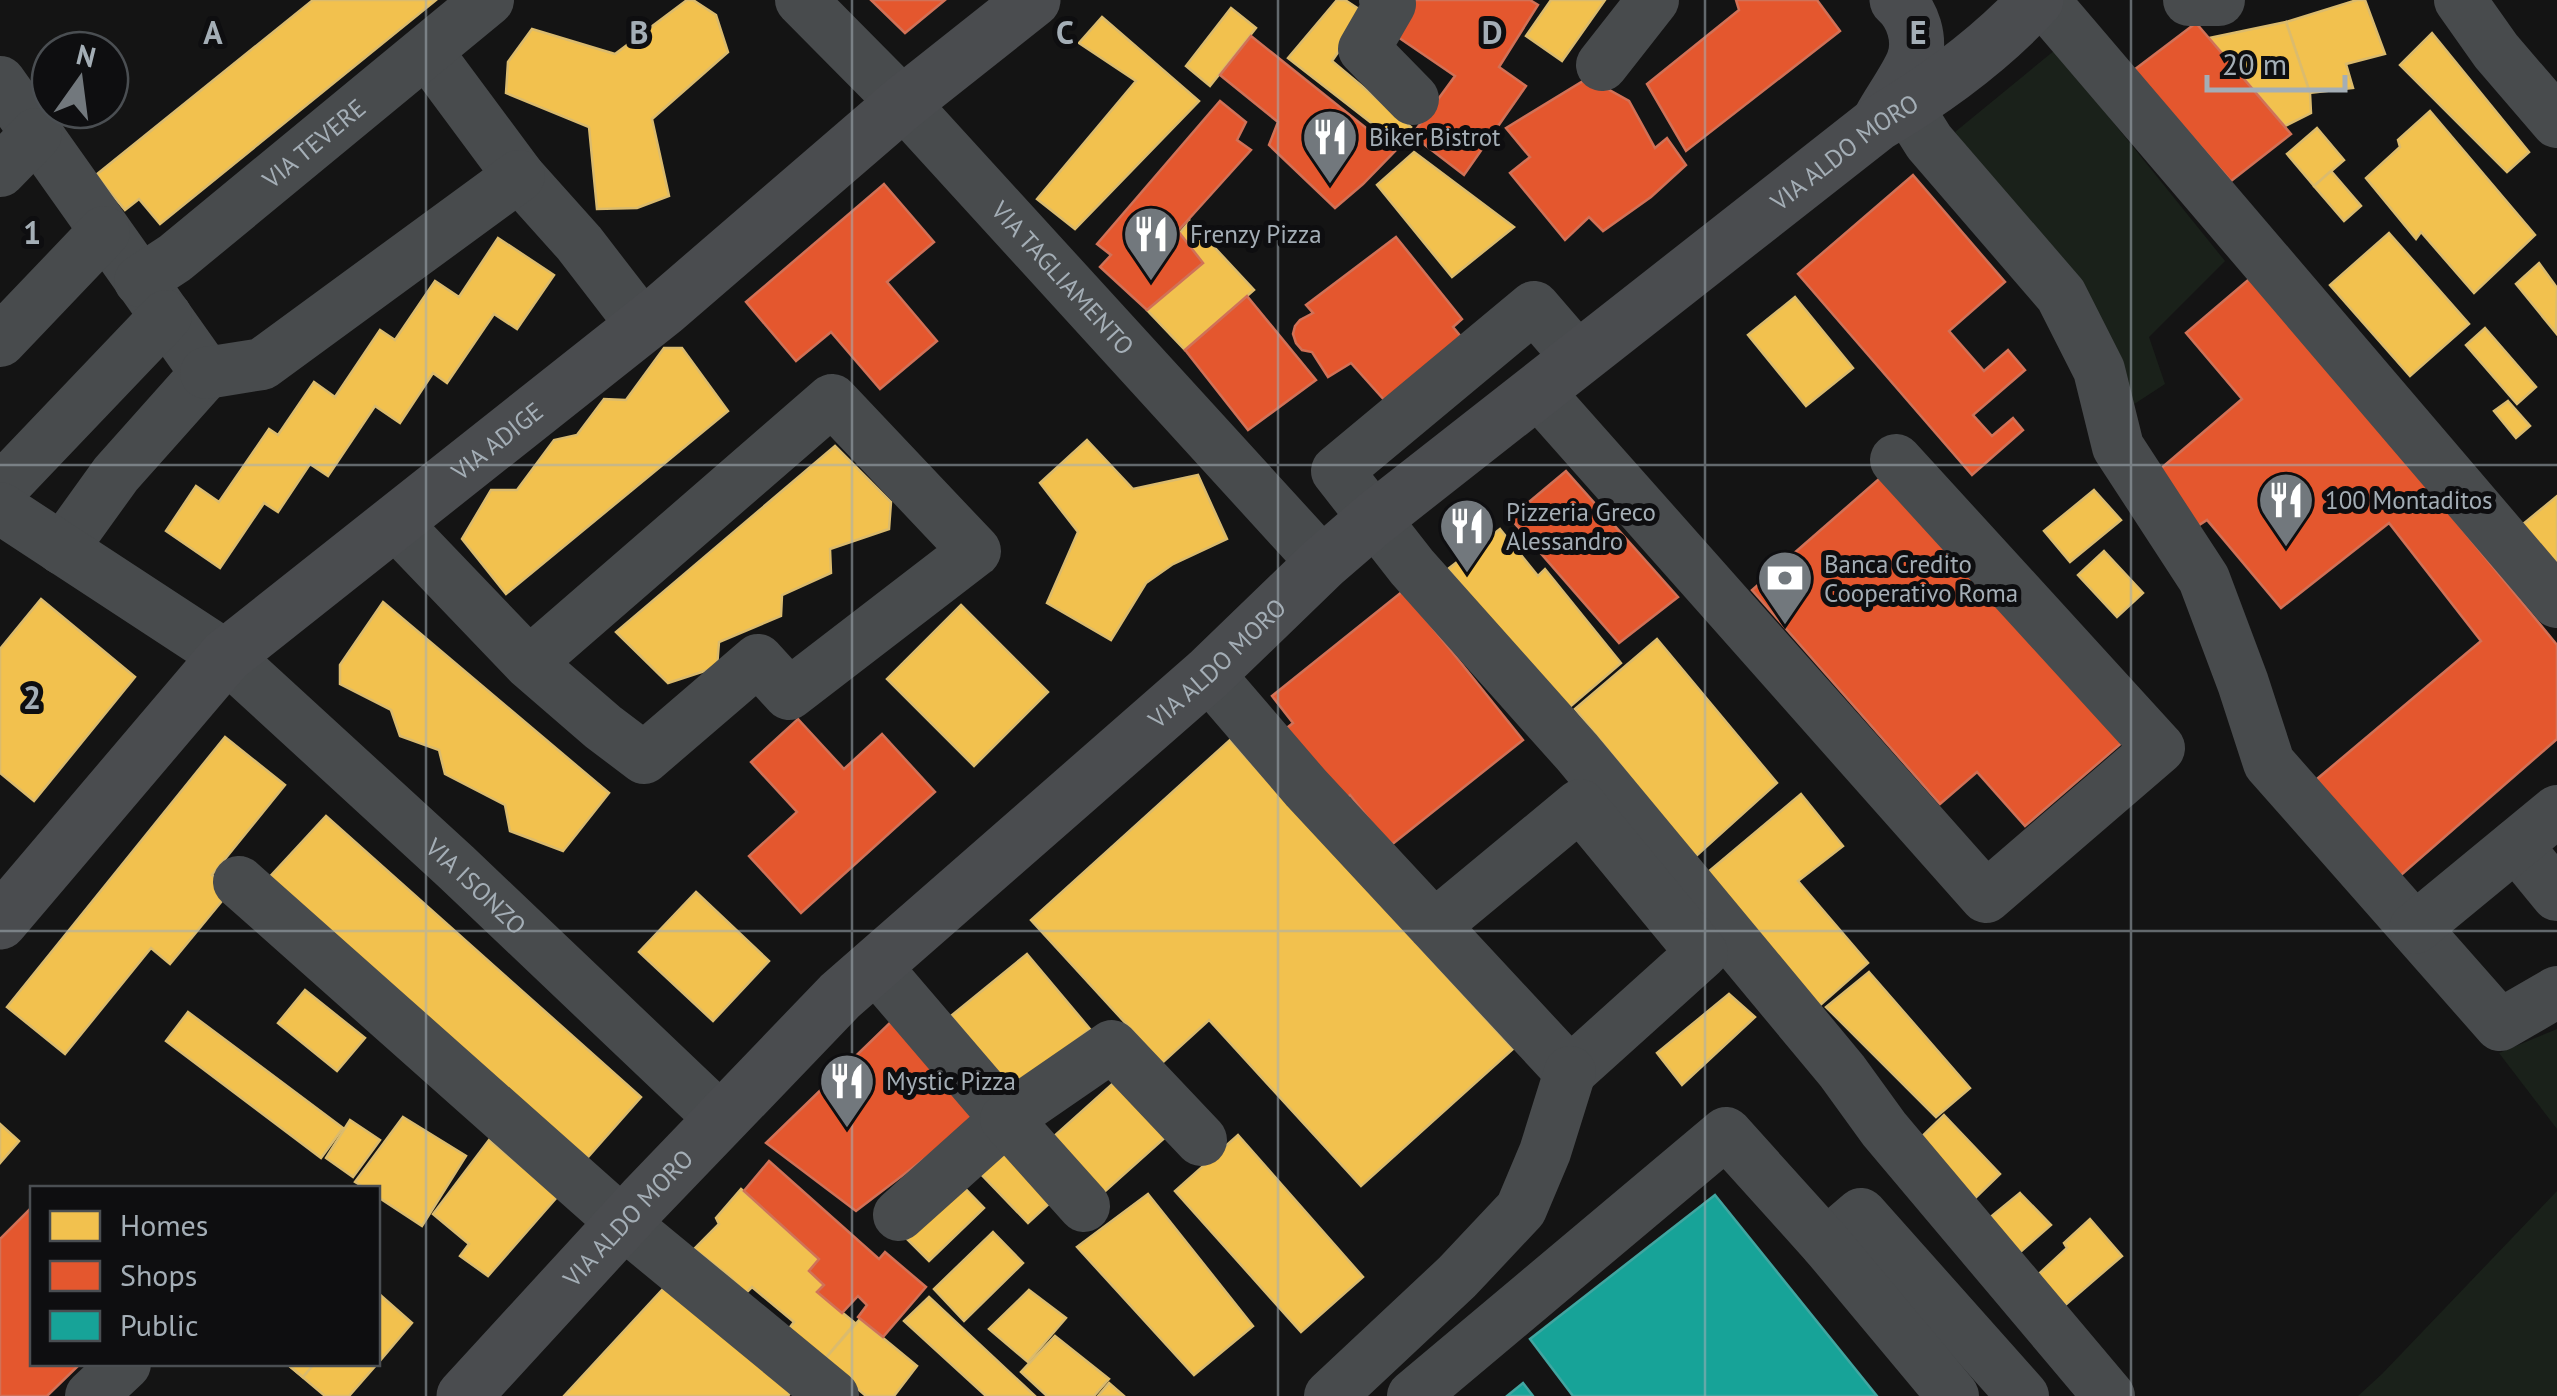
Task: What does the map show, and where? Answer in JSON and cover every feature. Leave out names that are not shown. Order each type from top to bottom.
[{"type":"main road","name":"VIA ADIGE","points":[[0,922],[226,656],[643,326],[902,103],[1033,0]]},
{"type":"main road","points":[[1892,116],[1914,60],[1916,37],[1912,20],[1897,0]]},
{"type":"main road","name":"VIA ALDO MORO","points":[[464,1396],[840,996],[1208,674],[1323,562],[1558,374],[1892,116],[1926,94],[2040,0]]},
{"type":"street","name":"VIA TEVERE","points":[[0,490],[153,299],[176,258],[488,0]]},
{"type":"street","name":"VIA TAGLIAMENTO","points":[[801,0],[902,103],[1323,562]]},
{"type":"street","points":[[1385,0],[1390,4],[1364,49],[1414,99]]},
{"type":"street","points":[[1602,65],[1654,0]]},
{"type":"street","points":[[2040,0],[2557,602]]},
{"type":"street","points":[[2189,0],[2219,0]]},
{"type":"street","points":[[2460,0],[2496,51],[2557,122]]},
{"type":"street","points":[[426,52],[519,176],[580,243],[643,326]]},
{"type":"street","points":[[0,82],[206,374]]},
{"type":"street","points":[[1892,116],[1928,142],[2061,295],[2099,370],[2118,447],[2204,579],[2270,763],[2500,1025],[2557,992]]},
{"type":"street","points":[[0,171],[36,134]]},
{"type":"street","points":[[62,550],[116,474],[206,374],[262,364],[519,176]]},
{"type":"street","points":[[0,341],[104,232]]},
{"type":"street","points":[[1896,460],[2159,748],[1986,897],[1558,374],[1534,307],[1337,471],[1412,567],[1577,752],[2109,1396]]},
{"type":"street","points":[[394,522],[529,663],[644,758],[758,660],[790,694],[975,551],[832,400],[529,663]]},
{"type":"street","name":"VIA ISONZO","points":[[0,508],[226,656],[722,1119]]},
{"type":"street","points":[[1208,674],[1306,788],[1570,1072]]},
{"type":"street","points":[[1330,1396],[1457,1277],[1522,1209],[1570,1072],[1702,953],[1580,805],[1434,926]]},
{"type":"street","points":[[2414,928],[2557,811]]},
{"type":"street","points":[[2516,845],[2557,895]]},
{"type":"street","points":[[239,882],[623,1223],[833,1396]]},
{"type":"street","points":[[874,965],[1084,1206]]},
{"type":"street","points":[[899,1215],[1006,1119],[1112,1046],[1201,1140]]},
{"type":"street","points":[[1412,1396],[1726,1132],[1826,1244],[1952,1396]]},
{"type":"street","points":[[1826,1244],[1861,1214],[2023,1396]]},
{"type":"street","points":[[91,1396],[123,1366]]},
{"type":"shaded area","points":[[2055,50],[2225,261],[2149,337],[2165,384],[2119,414],[2090,310],[1955,132]]},
{"type":"shaded area","points":[[2557,1029],[2557,1129],[2499,1053]]},
{"type":"shaded area","points":[[2557,1191],[2557,1396],[2358,1396],[2382,1374]]},
{"type":"building: Homes","points":[[313,0],[436,0],[160,224],[139,199],[125,210],[96,175]]},
{"type":"building: Homes","points":[[687,0],[716,15],[728,52],[652,119],[669,196],[637,208],[597,209],[589,127],[506,93],[508,62],[532,29],[615,54]]},
{"type":"building: Homes","points":[[1337,0],[1345,0],[1365,13],[1332,61],[1411,127],[1396,142],[1288,58]]},
{"type":"building: Homes","points":[[1551,0],[1605,0],[1562,61],[1526,36]]},
{"type":"building: Homes","points":[[2365,0],[2385,54],[2346,64],[2353,88],[2310,93],[2286,22]]},
{"type":"building: Homes","points":[[1231,8],[1256,28],[1210,86],[1186,66]]},
{"type":"building: Homes","points":[[1102,17],[1199,101],[1075,229],[1037,199],[1136,81],[1079,43]]},
{"type":"building: Homes","points":[[2286,22],[2310,93],[2311,113],[2285,126],[2209,38]]},
{"type":"building: Homes","points":[[2432,33],[2529,152],[2507,172],[2400,65]]},
{"type":"building: Homes","points":[[2430,111],[2535,235],[2474,293],[2421,232],[2416,239],[2366,178],[2400,147],[2398,140]]},
{"type":"building: Homes","points":[[2317,128],[2344,160],[2314,186],[2287,154]]},
{"type":"building: Homes","points":[[1414,152],[1514,227],[1452,277],[1377,185]]},
{"type":"building: Homes","points":[[2331,171],[2361,206],[2344,221],[2314,186]]},
{"type":"building: Homes","points":[[1190,221],[1254,290],[1185,350],[1147,310],[1203,263],[1179,234]]},
{"type":"building: Homes","points":[[2389,233],[2469,324],[2410,376],[2330,285]]},
{"type":"building: Homes","points":[[498,238],[554,275],[517,329],[494,314],[447,383],[433,373],[400,423],[375,406],[328,476],[310,464],[278,512],[264,503],[220,568],[166,531],[196,486],[219,502],[269,429],[278,435],[314,382],[335,397],[380,330],[395,340],[435,281],[459,297]]},
{"type":"building: Homes","points":[[2539,263],[2557,288],[2556,333],[2516,284]]},
{"type":"building: Homes","points":[[1795,297],[1853,368],[1806,406],[1748,335]]},
{"type":"building: Homes","points":[[2485,328],[2536,387],[2517,404],[2466,345]]},
{"type":"building: Homes","points":[[664,348],[682,348],[728,411],[506,594],[462,539],[491,490],[517,490],[554,440],[577,435],[604,399],[626,400]]},
{"type":"building: Homes","points":[[2508,401],[2530,426],[2516,438],[2494,411]]},
{"type":"building: Homes","points":[[1087,440],[1133,489],[1198,475],[1227,539],[1173,564],[1146,583],[1111,640],[1047,603],[1078,532],[1040,483]]},
{"type":"building: Homes","points":[[835,446],[891,502],[889,529],[830,549],[831,573],[782,595],[781,616],[719,642],[717,667],[668,683],[616,632]]},
{"type":"building: Homes","points":[[2094,490],[2121,520],[2070,562],[2044,531]]},
{"type":"building: Homes","points":[[2557,496],[2557,569],[2522,525]]},
{"type":"building: Homes","points":[[1500,529],[1538,576],[1545,569],[1621,663],[1565,711],[1448,569]]},
{"type":"building: Homes","points":[[2104,551],[2143,593],[2117,617],[2078,575]]},
{"type":"building: Homes","points":[[41,599],[135,677],[34,801],[0,773],[0,649]]},
{"type":"building: Homes","points":[[383,602],[609,793],[563,851],[510,831],[505,805],[445,774],[439,750],[400,736],[391,710],[340,684],[340,665]]},
{"type":"building: Homes","points":[[961,605],[1048,692],[974,766],[887,679]]},
{"type":"building: Homes","points":[[1657,639],[1777,783],[1695,857],[1575,709]]},
{"type":"building: Homes","points":[[225,737],[285,785],[212,875],[231,890],[170,964],[151,948],[65,1054],[7,1007]]},
{"type":"building: Homes","points":[[1230,740],[1513,1049],[1361,1186],[1209,1020],[1162,1063],[1031,920]]},
{"type":"building: Homes","points":[[1801,794],[1843,846],[1798,881],[1868,963],[1818,1007],[1707,873]]},
{"type":"building: Homes","points":[[326,816],[641,1097],[581,1165],[265,882]]},
{"type":"building: Homes","points":[[696,892],[769,961],[713,1021],[639,952]]},
{"type":"building: Homes","points":[[1027,954],[1090,1029],[1014,1092],[951,1016]]},
{"type":"building: Homes","points":[[1869,972],[1970,1088],[1936,1117],[1826,1007]]},
{"type":"building: Homes","points":[[305,990],[365,1038],[337,1071],[278,1023]]},
{"type":"building: Homes","points":[[1729,994],[1755,1017],[1682,1085],[1657,1053]]},
{"type":"building: Homes","points":[[188,1012],[343,1128],[321,1158],[166,1041]]},
{"type":"building: Homes","points":[[1119,1078],[1169,1134],[1103,1193],[1052,1138]]},
{"type":"building: Homes","points":[[1944,1115],[2000,1174],[1966,1207],[1910,1148]]},
{"type":"building: Homes","points":[[403,1117],[466,1156],[422,1226],[380,1198],[380,1186],[355,1182]]},
{"type":"building: Homes","points":[[350,1120],[380,1140],[353,1177],[326,1158]]},
{"type":"building: Homes","points":[[0,1124],[19,1141],[0,1163]]},
{"type":"building: Homes","points":[[1238,1135],[1363,1277],[1301,1332],[1175,1191]]},
{"type":"building: Homes","points":[[489,1140],[558,1196],[488,1276],[460,1256],[469,1244],[433,1214]]},
{"type":"building: Homes","points":[[1001,1147],[1052,1201],[1028,1223],[977,1170]]},
{"type":"building: Homes","points":[[956,1179],[984,1208],[929,1261],[901,1233]]},
{"type":"building: Homes","points":[[741,1189],[819,1259],[809,1271],[824,1285],[817,1292],[855,1323],[824,1360],[787,1331],[794,1322],[752,1287],[746,1293],[694,1249],[719,1224],[716,1218]]},
{"type":"building: Homes","points":[[2020,1193],[2051,1225],[2010,1261],[1977,1228]]},
{"type":"building: Homes","points":[[1148,1194],[1253,1326],[1194,1375],[1077,1247]]},
{"type":"building: Homes","points":[[2090,1219],[2122,1256],[2056,1313],[2029,1283],[2067,1248],[2064,1243]]},
{"type":"building: Homes","points":[[993,1232],[1023,1263],[964,1321],[934,1289]]},
{"type":"building: Homes","points":[[674,1277],[795,1386],[788,1396],[564,1396]]},
{"type":"building: Homes","points":[[1029,1290],[1066,1318],[1028,1362],[989,1329]]},
{"type":"building: Homes","points":[[380,1295],[412,1323],[380,1361]]},
{"type":"building: Homes","points":[[929,1297],[1035,1396],[986,1396],[904,1321]]},
{"type":"building: Homes","points":[[860,1319],[917,1366],[894,1396],[866,1396],[824,1360]]},
{"type":"building: Homes","points":[[1055,1336],[1109,1379],[1094,1396],[1047,1396],[1021,1372]]},
{"type":"building: Homes","points":[[289,1366],[375,1366],[349,1396],[325,1396]]},
{"type":"building: Homes","points":[[289,1366],[312,1366],[303,1377]]},
{"type":"building: Homes","points":[[1109,1383],[1124,1396],[1098,1396]]},
{"type":"building: Shops","points":[[871,0],[945,0],[905,33]]},
{"type":"building: Shops","points":[[1409,0],[1530,0],[1538,5],[1499,67],[1526,86],[1464,175],[1412,135],[1455,76],[1389,31]]},
{"type":"building: Shops","points":[[1736,0],[1817,0],[1840,31],[1686,151],[1647,84],[1739,10]]},
{"type":"building: Shops","points":[[2196,23],[2291,134],[2231,181],[2134,70]]},
{"type":"building: Shops","points":[[1251,36],[1395,151],[1335,208],[1269,145],[1278,122],[1220,75]]},
{"type":"building: Shops","points":[[1588,78],[1629,101],[1655,148],[1667,138],[1686,165],[1651,197],[1603,231],[1589,217],[1565,240],[1510,173],[1530,157],[1506,128]]},
{"type":"building: Shops","points":[[1220,101],[1246,122],[1237,140],[1251,150],[1178,231],[1203,263],[1147,310],[1100,267],[1111,255],[1097,244]]},
{"type":"building: Shops","points":[[1913,175],[2005,282],[1949,331],[1984,371],[2008,350],[2025,370],[1973,415],[1992,436],[2013,418],[2023,430],[1972,475],[1798,274]]},
{"type":"building: Shops","points":[[884,184],[934,242],[887,282],[937,341],[880,389],[831,332],[796,361],[746,302]]},
{"type":"building: Shops","points":[[1396,237],[1462,319],[1453,327],[1472,350],[1395,412],[1351,363],[1328,377],[1312,352],[1302,350],[1293,334],[1300,320],[1313,313],[1306,305]]},
{"type":"building: Shops","points":[[2254,275],[2557,645],[2557,739],[2393,882],[2311,784],[2481,641],[2389,523],[2281,608],[2207,520],[2193,529],[2151,477],[2242,399],[2186,333]]},
{"type":"building: Shops","points":[[1247,296],[1316,380],[1248,430],[1185,350]]},
{"type":"building: Shops","points":[[1566,471],[1678,597],[1619,643],[1510,518]]},
{"type":"building: Shops","points":[[1887,472],[2124,741],[2025,826],[1977,772],[1940,804],[1752,590]]},
{"type":"building: Shops","points":[[1403,591],[1523,740],[1390,846],[1350,795],[1335,807],[1278,735],[1293,723],[1272,696]]},
{"type":"building: Shops","points":[[798,719],[844,769],[882,734],[935,792],[801,913],[749,856],[797,812],[751,762]]},
{"type":"building: Shops","points":[[896,1017],[979,1117],[856,1211],[766,1143]]},
{"type":"building: Shops","points":[[769,1161],[879,1259],[885,1252],[926,1287],[883,1337],[858,1317],[867,1305],[858,1296],[842,1313],[817,1292],[824,1285],[809,1271],[819,1259],[744,1191]]},
{"type":"building: Shops","points":[[30,1209],[30,1366],[78,1366],[47,1396],[0,1396],[0,1239]]},
{"type":"building: Public","points":[[1715,1195],[1877,1396],[1573,1396],[1530,1339]]},
{"type":"building: Public","points":[[1523,1383],[1533,1396],[1507,1396]]},
{"type":"place","name":"Biker Bistrot","points":[[1330,186]]},
{"type":"place","name":"Frenzy Pizza","points":[[1151,283]]},
{"type":"place","name":"100 Montaditos","points":[[2286,549]]},
{"type":"place","name":"Pizzeria Greco Alessandro","points":[[1467,575]]},
{"type":"place","name":"Banca Credito Cooperativo Roma","points":[[1785,627]]},
{"type":"place","name":"Mystic Pizza","points":[[847,1130]]}]
